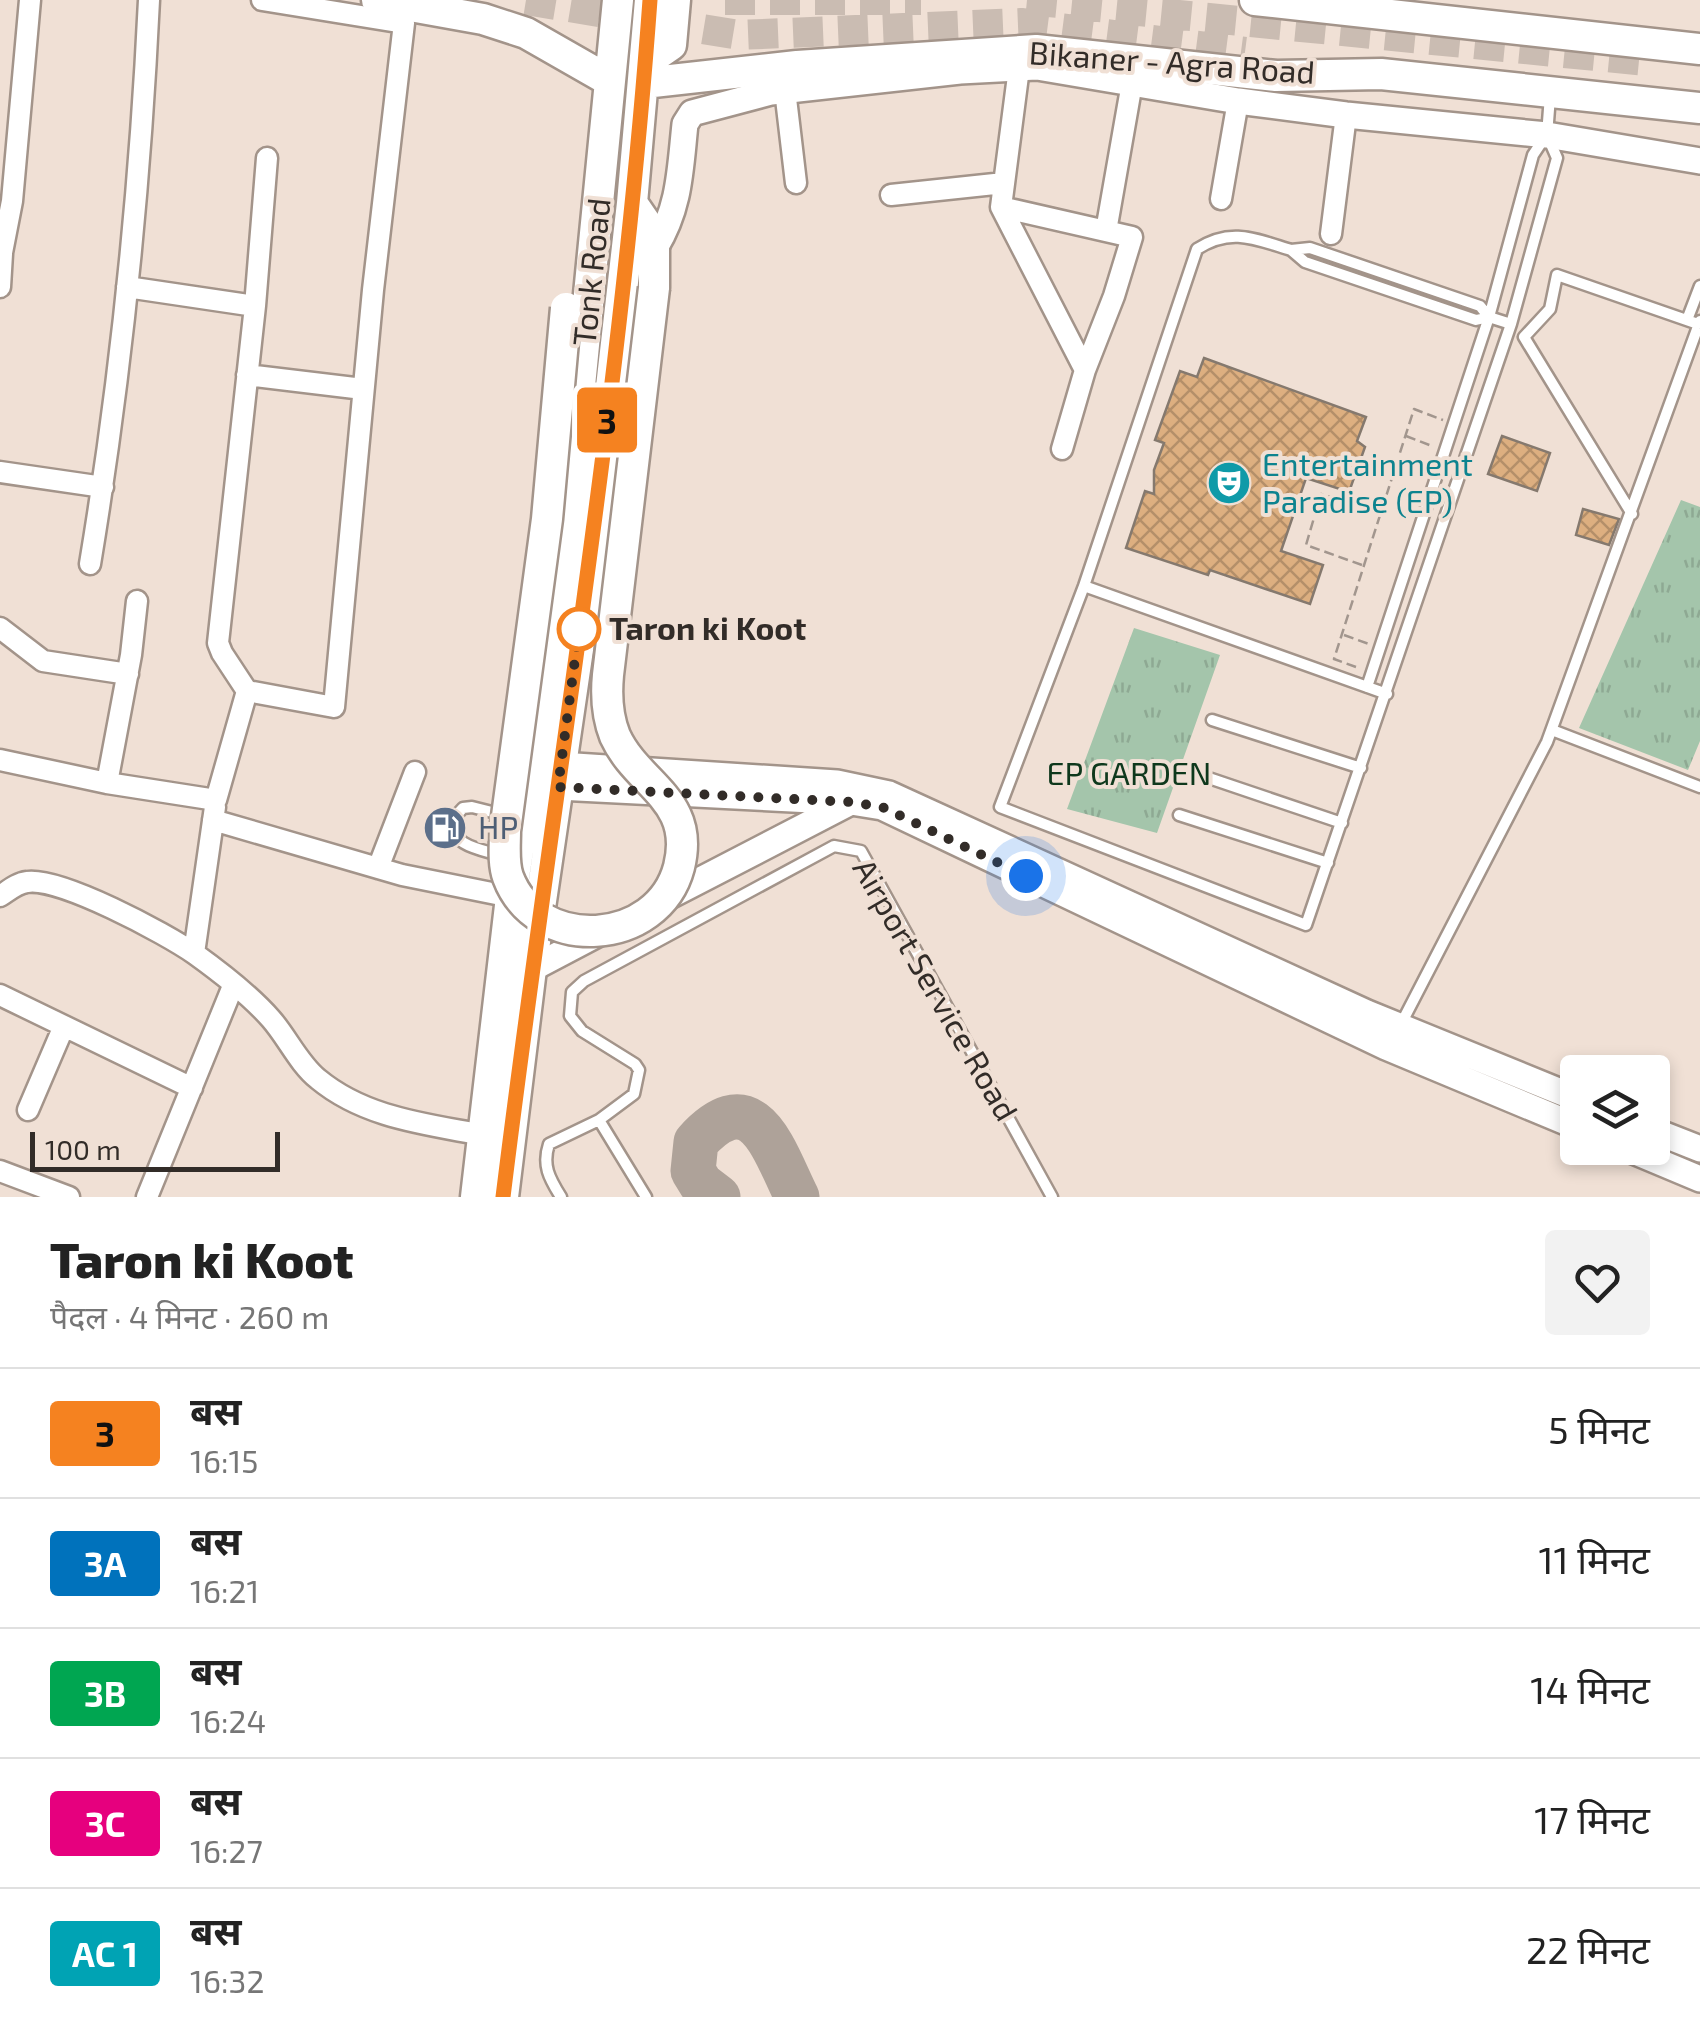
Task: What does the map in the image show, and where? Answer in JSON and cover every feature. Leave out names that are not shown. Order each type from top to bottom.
[{"type":"main road","points":[[377,0],[483,19],[611,67]]},
{"type":"main road","points":[[599,0],[599,34],[611,67]]},
{"type":"main road","name":"Tonk Road","points":[[476,1197],[511,897],[564,548],[618,0]]},
{"type":"main road","name":"Tonk Road","points":[[503,1197],[530,969],[592,554],[632,203],[650,0]]},
{"type":"main road","points":[[645,73],[671,44],[675,0]]},
{"type":"main road","name":"Bikaner - Agra Road","points":[[1255,0],[1700,51]]},
{"type":"main road","name":"Bikaner - Agra Road","points":[[645,73],[1036,50],[1276,76],[1381,74],[1700,108]]},
{"type":"main road","points":[[1646,61],[1674,64],[1700,51]]},
{"type":"main road","points":[[1245,52],[1381,74]]},
{"type":"main road","points":[[592,270],[566,308],[547,519],[507,816],[505,868],[515,891],[535,914],[578,932],[610,932],[660,902],[678,870],[682,850],[678,816],[670,801],[616,738],[607,706],[656,248],[649,224],[632,203]]},
{"type":"street","points":[[0,288],[30,0]]},
{"type":"street","points":[[90,564],[127,287],[149,0]]},
{"type":"street","points":[[247,691],[334,707],[404,23],[262,0]]},
{"type":"street","points":[[656,248],[677,202],[686,124],[692,114],[786,90],[960,71],[1037,67],[1238,101],[1346,116],[1547,135],[1700,161]]},
{"type":"street","points":[[1019,68],[1000,207],[1085,370]]},
{"type":"street","points":[[1106,231],[1132,83]]},
{"type":"street","points":[[786,90],[796,184]]},
{"type":"street","points":[[1222,199],[1238,101]]},
{"type":"street","points":[[1331,234],[1346,116]]},
{"type":"street","points":[[194,954],[215,810],[247,691],[218,643],[267,158]]},
{"type":"street","points":[[891,194],[1004,183]]},
{"type":"street","points":[[1000,207],[1132,237],[1062,448]]},
{"type":"street","points":[[127,287],[255,306]]},
{"type":"street","points":[[247,375],[364,389]]},
{"type":"street","points":[[0,472],[103,487]]},
{"type":"street","points":[[107,784],[137,601]]},
{"type":"street","points":[[0,628],[42,661],[128,674]]},
{"type":"street","points":[[0,760],[215,810],[378,868],[511,897]]},
{"type":"street","points":[[378,868],[415,772]]},
{"type":"street","points":[[559,776],[882,807],[1386,1047],[1560,1120]]},
{"type":"street","points":[[559,776],[837,783],[889,794],[1399,1027],[1560,1093]]},
{"type":"street","points":[[530,969],[851,802]]},
{"type":"street","points":[[0,896],[23,882],[45,882],[76,892],[194,954],[269,1016],[316,1078],[353,1101],[378,1114],[483,1135]]},
{"type":"street","points":[[148,1197],[233,986]]},
{"type":"street","points":[[0,995],[192,1088]]},
{"type":"street","points":[[28,1110],[64,1026]]},
{"type":"street","points":[[1670,1137],[1700,1149]]},
{"type":"street","points":[[1667,1165],[1700,1179]]},
{"type":"street","points":[[0,1170],[56,1195]]},
{"type":"lane","points":[[1511,324],[1489,317],[1476,320],[1305,262],[1291,250],[1256,238],[1216,236],[1197,249],[1084,586],[1000,807],[1306,925],[1511,324],[1557,158],[1547,135],[1550,90]]},
{"type":"lane","points":[[1368,687],[1489,317],[1534,155],[1547,135]]},
{"type":"lane","points":[[1632,514],[1524,337],[1550,309],[1557,275],[1695,322]]},
{"type":"lane","points":[[1399,1027],[1552,730],[1694,358],[1700,286]]},
{"type":"lane","points":[[1084,586],[1387,694]]},
{"type":"lane","points":[[1212,720],[1361,768]]},
{"type":"lane","points":[[1552,730],[1700,786]]},
{"type":"lane","points":[[1194,774],[1342,823]]},
{"type":"lane","points":[[517,862],[457,840],[452,821],[463,808],[472,807],[522,820]]},
{"type":"lane","points":[[1179,815],[1328,863]]},
{"type":"lane","name":"Airport Service Road","points":[[560,1197],[548,1177],[544,1159],[549,1144],[599,1120],[634,1094],[639,1070],[636,1064],[582,1031],[570,1016],[572,992],[584,981],[834,846],[861,851],[1052,1197]]},
{"type":"lane","points":[[599,1120],[646,1197]]},
{"type":"path","points":[[1372,672],[1334,660],[1405,436],[1414,409],[1454,424]]},
{"type":"path","points":[[1405,436],[1445,450]]},
{"type":"path","points":[[1364,565],[1306,545],[1322,494],[1380,514]]},
{"type":"path","points":[[1342,634],[1380,647]]},
{"type":"green space","points":[[1681,500],[1700,507],[1700,741],[1688,770],[1579,728]]},
{"type":"green space","name":"EP GARDEN","points":[[1134,628],[1220,655],[1157,833],[1067,809]]},
{"type":"building","name":"Entertainment Paradise (EP)","points":[[1204,358],[1366,417],[1357,441],[1365,447],[1349,492],[1306,478],[1281,551],[1323,565],[1310,604],[1210,570],[1208,575],[1126,548],[1145,491],[1154,494],[1154,470],[1164,443],[1155,440],[1180,371],[1197,377]]},
{"type":"building","points":[[1502,436],[1550,453],[1537,491],[1488,474]]},
{"type":"building","points":[[1583,509],[1619,519],[1609,545],[1576,535]]},
{"type":"taxiway","points":[[718,1197],[701,1184],[693,1171],[696,1142],[716,1124],[733,1117],[747,1119],[760,1128],[797,1197]]},
{"type":"tunnel","points":[[526,0],[739,35],[1021,23],[1245,52]]},
{"type":"tunnel","points":[[725,0],[921,0]]},
{"type":"tunnel","points":[[1027,0],[1646,61]]},
{"type":"bus line","name":"3","points":[[503,1197],[530,969],[592,554],[632,203],[650,0]]},
{"type":"place","name":"Entertainment Paradise (EP)","points":[[1229,483]]},
{"type":"place","name":"Taron ki Koot","points":[[579,629]]},
{"type":"place","name":"HP","points":[[445,828]]},
{"type":"route","points":[[579,629],[558,787],[851,802],[882,807],[1026,876]]}]
